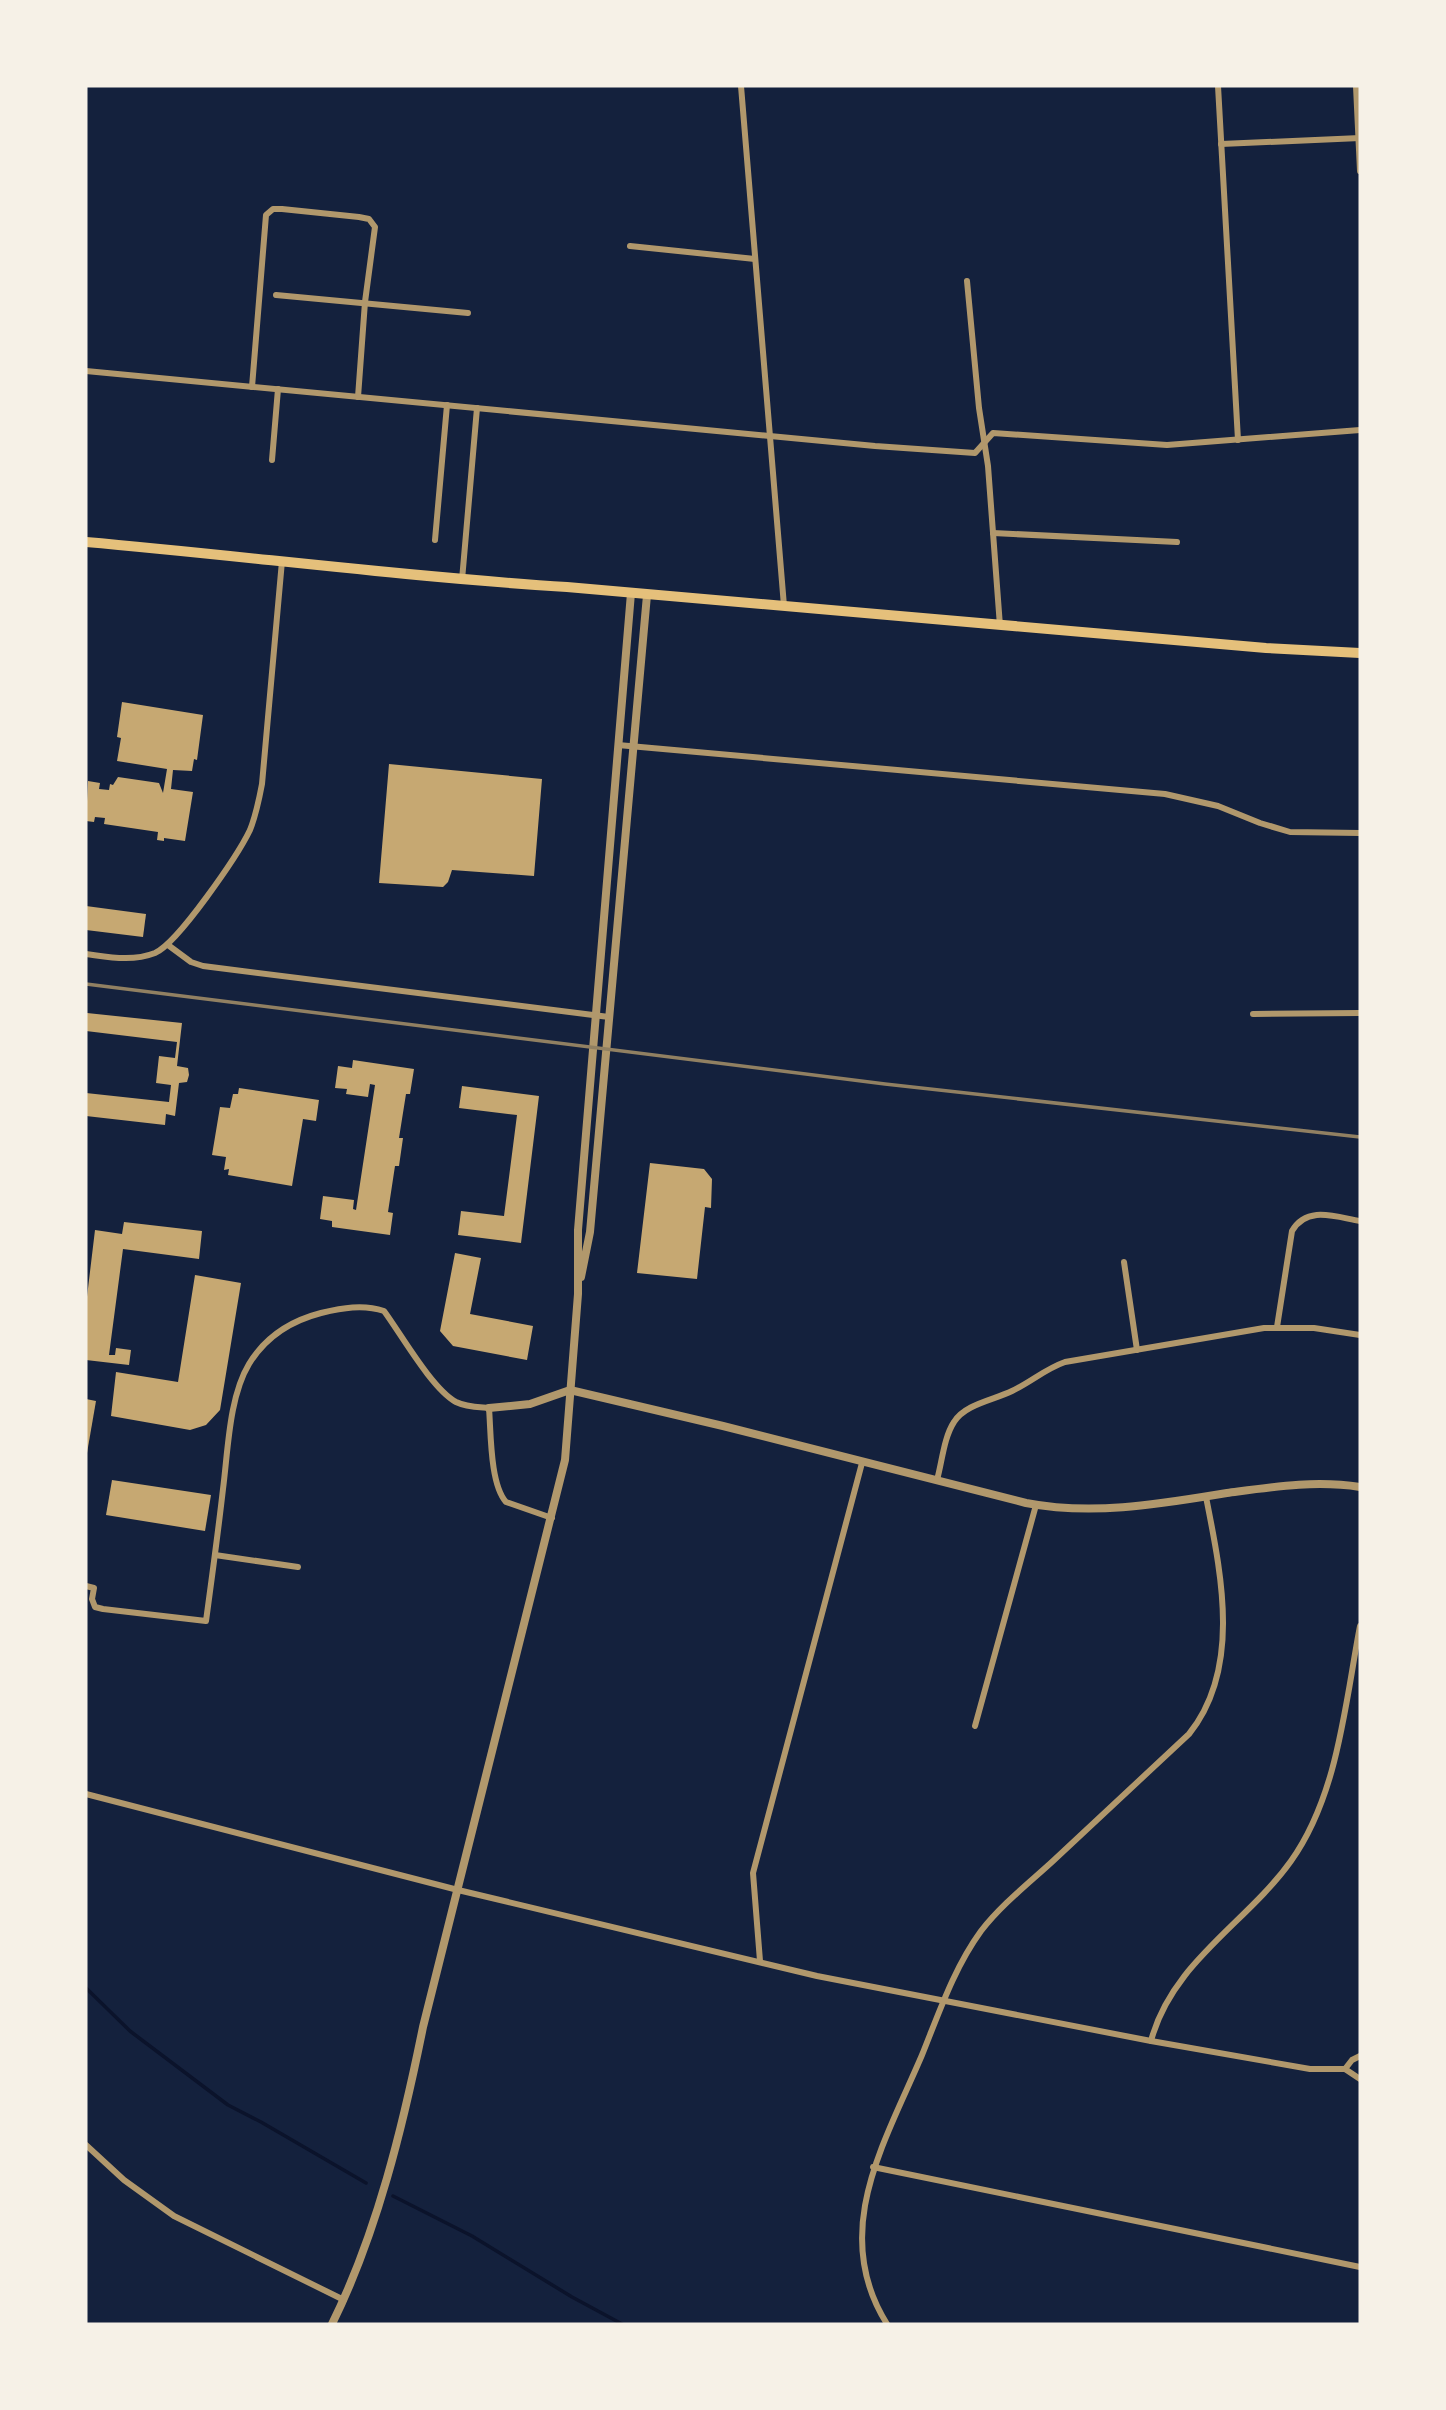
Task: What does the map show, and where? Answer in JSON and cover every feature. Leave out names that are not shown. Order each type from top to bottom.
[{"type":"main road","points":[[86,542],[462,580],[1266,648],[1360,653]]},
{"type":"street","points":[[741,86],[784,606]]},
{"type":"street","points":[[1218,86],[1238,440]]},
{"type":"street","points":[[1356,86],[1360,171]]},
{"type":"street","points":[[1221,144],[1359,138]]},
{"type":"street","points":[[251,387],[266,215],[273,209],[369,219],[375,227],[365,302],[358,397]]},
{"type":"street","points":[[631,246],[755,259]]},
{"type":"street","points":[[967,281],[1000,626]]},
{"type":"street","points":[[276,295],[468,313]]},
{"type":"street","points":[[86,371],[975,453],[993,433],[1167,444],[1360,430]]},
{"type":"street","points":[[272,460],[278,389]]},
{"type":"street","points":[[435,540],[447,405]]},
{"type":"street","points":[[462,580],[477,408]]},
{"type":"street","points":[[993,533],[1177,542]]},
{"type":"street","points":[[86,954],[123,959],[144,957],[162,950],[177,936],[239,851],[256,813],[262,784],[282,560]]},
{"type":"street","points":[[332,2324],[344,2300],[392,2161],[565,1460],[578,1294],[578,1230],[594,1015],[631,593]]},
{"type":"street","points":[[578,1294],[590,1232],[647,595]]},
{"type":"street","points":[[618,745],[1166,794],[1218,806],[1290,832],[1360,833]]},
{"type":"street","points":[[168,945],[191,962],[203,966],[609,1017]]},
{"type":"street","points":[[1254,1014],[1360,1013]]},
{"type":"street","points":[[1277,1327],[1292,1231],[1296,1224],[1309,1215],[1318,1213],[1360,1221]]},
{"type":"street","points":[[1124,1262],[1137,1350]]},
{"type":"street","points":[[86,1586],[94,1588],[92,1599],[95,1607],[206,1621],[231,1426],[241,1379],[252,1359],[267,1341],[291,1323],[335,1310],[369,1306],[384,1311],[442,1392],[454,1402],[463,1405],[489,1408],[530,1404],[570,1390],[723,1426],[862,1463],[1058,1508],[1107,1509],[1283,1485],[1314,1483],[1360,1487]]},
{"type":"street","points":[[937,1480],[950,1431],[963,1413],[1013,1391],[1051,1367],[1065,1362],[1277,1327],[1314,1328],[1360,1335]]},
{"type":"street","points":[[489,1408],[496,1482],[501,1496],[506,1502],[552,1518]]},
{"type":"street","points":[[760,1961],[752,1874],[862,1463]]},
{"type":"street","points":[[887,2324],[875,2302],[863,2257],[863,2211],[873,2168],[969,1949],[992,1918],[1189,1734],[1202,1716],[1216,1680],[1221,1650],[1222,1582],[1206,1497]]},
{"type":"street","points":[[975,1726],[1036,1505]]},
{"type":"street","points":[[215,1555],[298,1567]]},
{"type":"street","points":[[1151,2041],[1161,2011],[1186,1972],[1271,1886],[1290,1862],[1314,1822],[1331,1772],[1360,1626]]},
{"type":"street","points":[[86,1794],[458,1890],[817,1976],[1151,2041],[1310,2069],[1345,2069],[1360,2079]]},
{"type":"street","points":[[1345,2069],[1352,2060],[1360,2056]]},
{"type":"street","points":[[86,2145],[124,2180],[174,2216],[344,2300]]},
{"type":"street","points":[[873,2168],[1360,2267]]},
{"type":"building","points":[[122,702],[203,715],[197,760],[194,759],[192,771],[173,770],[171,789],[193,792],[185,841],[164,838],[164,841],[157,840],[158,832],[104,824],[105,818],[95,817],[94,822],[86,821],[88,781],[100,783],[99,789],[109,790],[110,784],[113,785],[118,777],[159,783],[163,793],[167,769],[117,761]]},
{"type":"building","points":[[389,764],[542,779],[534,876],[452,870],[443,887],[379,883]]},
{"type":"building","points":[[86,906],[146,914],[143,937],[86,930]]},
{"type":"building","points":[[87,1013],[182,1023],[177,1066],[188,1068],[189,1075],[187,1082],[179,1083],[175,1116],[166,1114],[165,1125],[86,1116],[86,1093],[169,1102],[171,1085],[156,1083],[159,1056],[175,1058],[177,1042],[86,1031]]},
{"type":"building","points":[[353,1060],[414,1069],[410,1094],[406,1094],[399,1138],[403,1138],[399,1166],[395,1166],[388,1212],[393,1213],[390,1235],[332,1227],[332,1221],[320,1219],[323,1196],[354,1200],[353,1209],[356,1210],[375,1085],[370,1084],[368,1097],[346,1094],[347,1089],[335,1088],[338,1066],[352,1068]]},
{"type":"building","points":[[462,1086],[539,1096],[521,1243],[458,1235],[461,1211],[504,1216],[517,1115],[459,1108]]},
{"type":"building","points":[[239,1088],[319,1100],[316,1121],[303,1119],[292,1186],[228,1175],[229,1169],[224,1170],[226,1157],[212,1155],[220,1107],[230,1108],[233,1094],[238,1094]]},
{"type":"building","points":[[650,1163],[704,1169],[712,1179],[711,1208],[705,1207],[697,1279],[637,1273]]},
{"type":"building","points":[[124,1222],[202,1231],[199,1259],[123,1249],[109,1355],[115,1355],[116,1348],[131,1350],[129,1365],[86,1360],[86,1305],[95,1230],[122,1234]]},
{"type":"building","points":[[455,1253],[481,1258],[470,1314],[533,1326],[527,1360],[453,1346],[440,1331]]},
{"type":"building","points":[[195,1275],[241,1283],[220,1410],[206,1425],[190,1430],[111,1416],[116,1372],[178,1382]]},
{"type":"building","points":[[86,1399],[96,1401],[87,1453],[86,1453]]},
{"type":"building","points":[[112,1480],[211,1495],[205,1531],[106,1515]]},
{"type":"waterway","points":[[86,1988],[130,2031],[228,2105],[366,2183]]},
{"type":"waterway","points":[[393,2196],[472,2236],[622,2324]]},
{"type":"railway","points":[[86,984],[885,1084],[1360,1137]]}]
